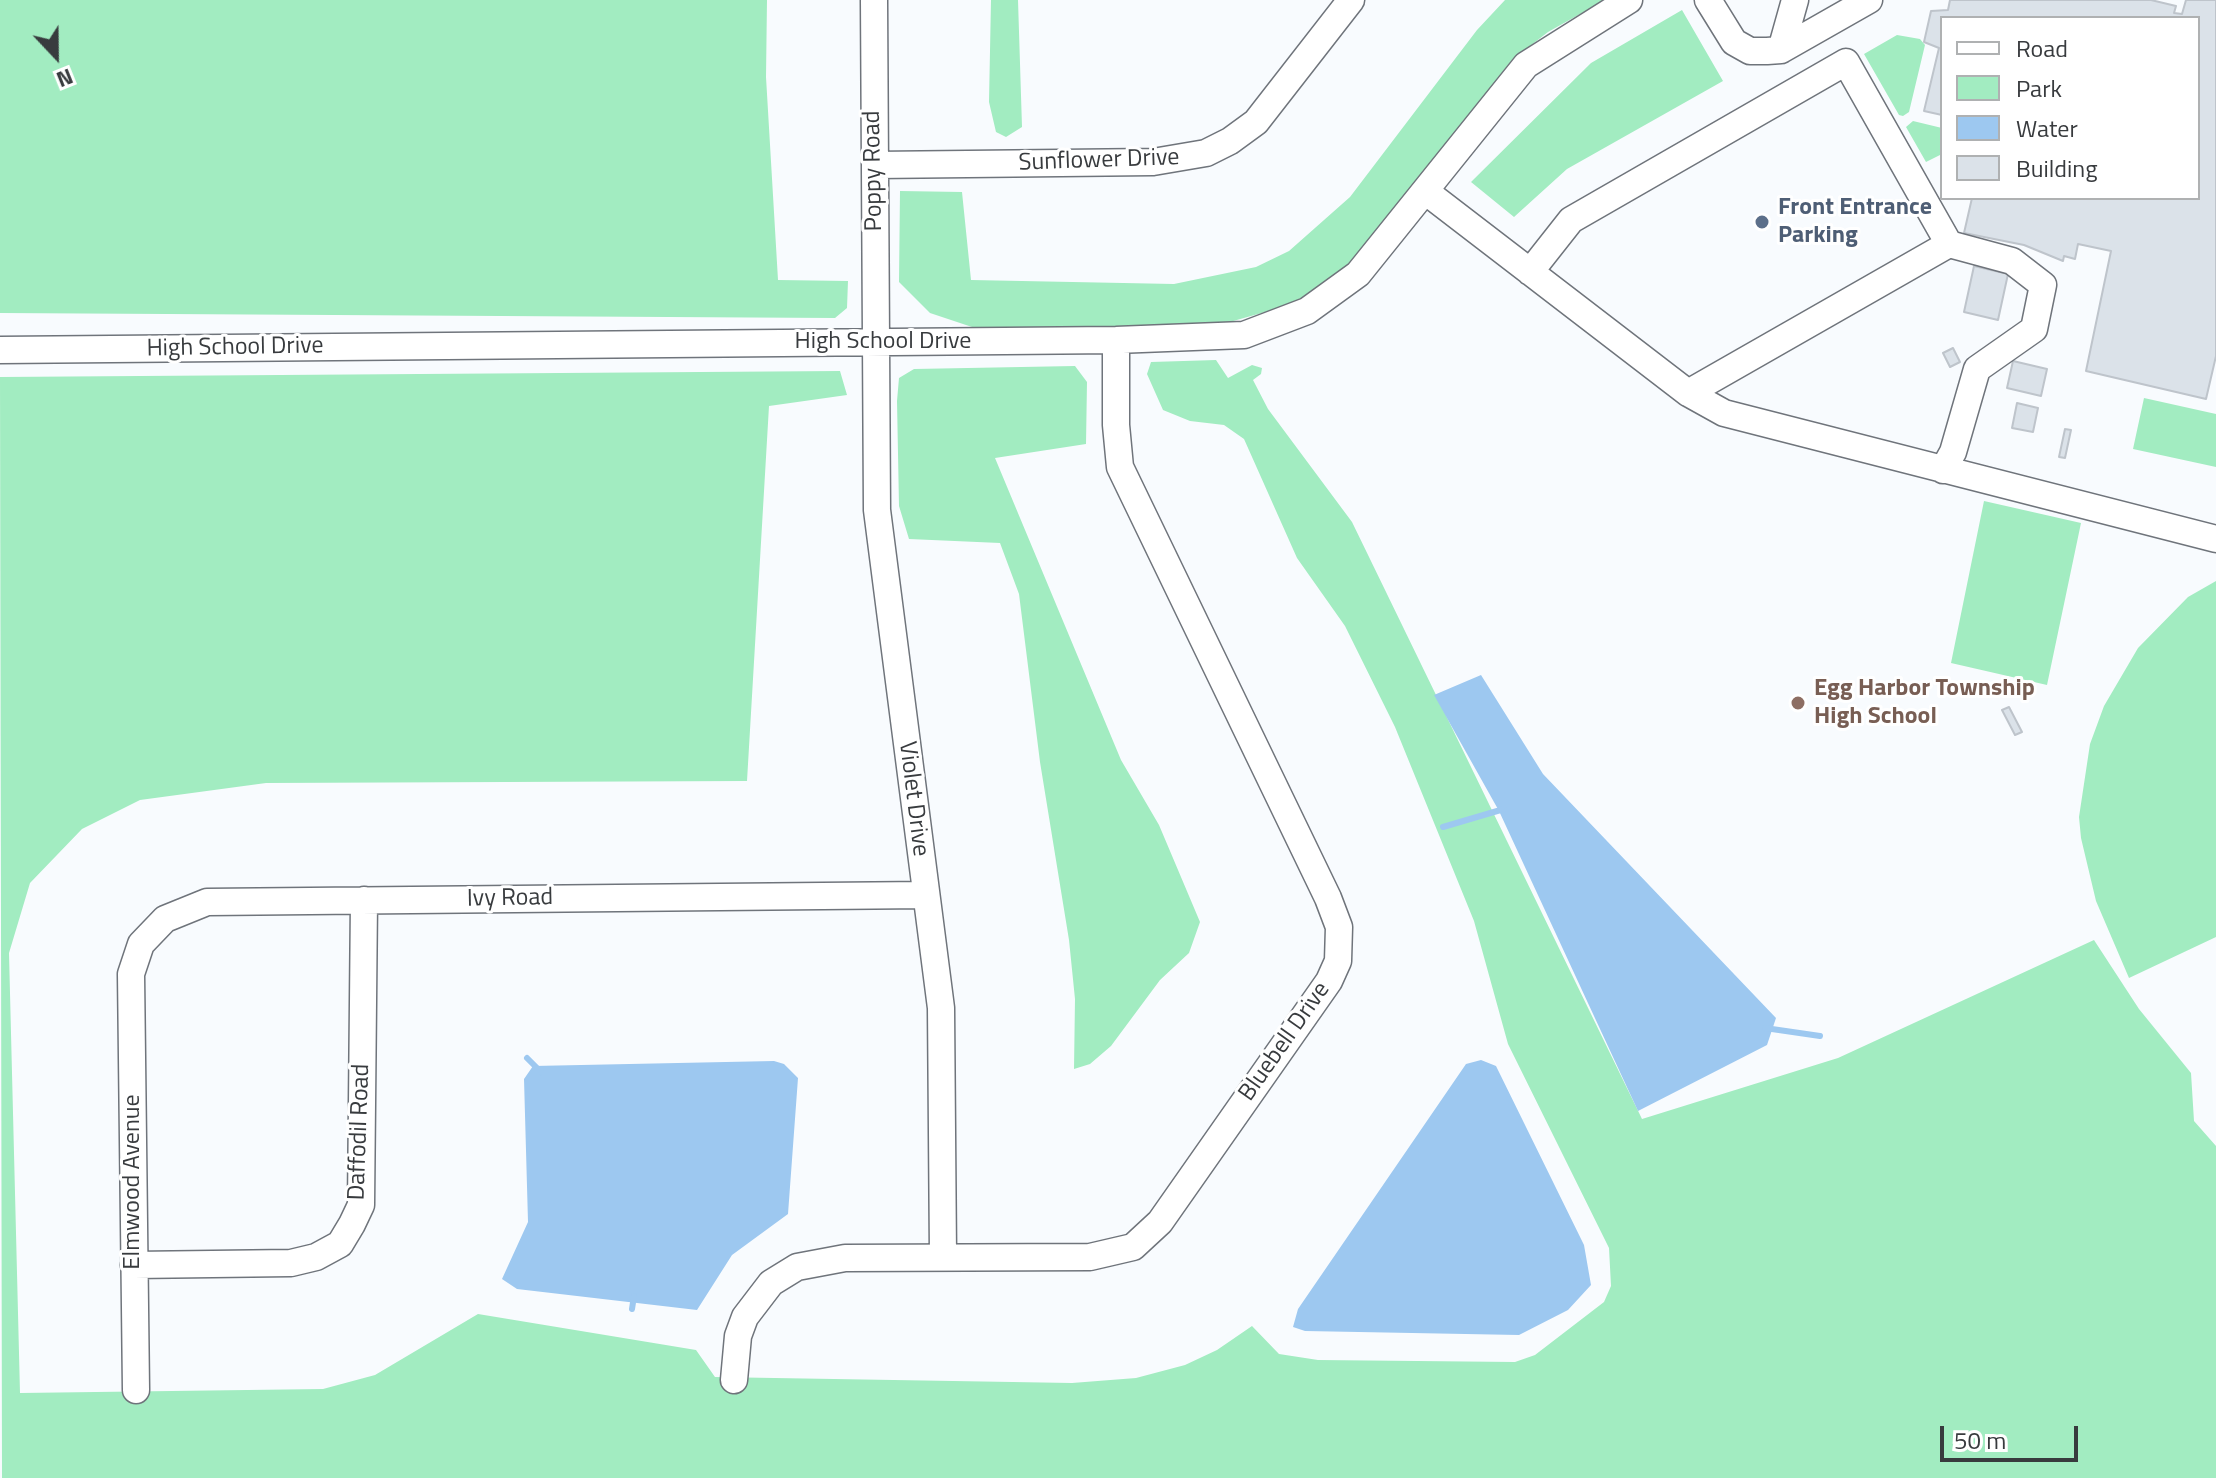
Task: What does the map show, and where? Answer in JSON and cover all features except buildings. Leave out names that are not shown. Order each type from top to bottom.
[{"type":"street","name":"Poppy Road","points":[[874,0],[876,342]]},
{"type":"street","name":"Sunflower Drive","points":[[875,165],[1153,162],[1206,153],[1230,141],[1256,122],[1351,0]]},
{"type":"street","name":"High School Drive","points":[[0,350],[1227,337],[1293,318],[1319,304],[1358,274],[1526,65],[1629,0]]},
{"type":"street","points":[[1708,0],[1734,42],[1750,51],[1781,50],[1869,0]]},
{"type":"street","points":[[1781,50],[1795,0]]},
{"type":"street","points":[[1530,272],[1571,220],[1846,62],[1949,244]]},
{"type":"street","points":[[1425,191],[1688,393],[1724,413],[1752,423],[2216,539]]},
{"type":"street","points":[[1688,393],[1949,244],[2012,261],[2043,285],[2034,329],[1977,369],[1953,452],[1943,470]]},
{"type":"street","name":"Bluebell Drive","points":[[734,1380],[735,1350],[745,1317],[771,1283],[797,1267],[820,1260],[943,1256],[1090,1257],[1133,1247],[1160,1222],[1329,981],[1338,961],[1339,927],[1328,898],[1120,467],[1116,425],[1116,340]]},
{"type":"street","name":"Violet Drive","points":[[876,342],[877,510],[941,1008],[943,1256]]},
{"type":"street","name":"Ivy Road","points":[[131,974],[141,944],[151,930],[193,905],[207,902],[925,895]]},
{"type":"street","name":"Daffodil Road","points":[[134,1265],[291,1263],[316,1257],[340,1244],[361,1205],[364,900]]},
{"type":"street","name":"Elmwood Avenue","points":[[131,974],[136,1390]]},
{"type":"green space","points":[[0,0],[767,0],[766,77],[778,280],[848,281],[847,308],[835,318],[0,313]]},
{"type":"green space","points":[[991,0],[1018,0],[1022,127],[1006,137],[996,132],[989,102]]},
{"type":"green space","points":[[1505,0],[1605,0],[1548,32],[1512,60],[1359,255],[1337,276],[1290,305],[1219,325],[975,328],[930,313],[899,282],[900,191],[962,192],[971,280],[1174,284],[1256,267],[1289,251],[1350,197],[1477,30]]},
{"type":"green space","points":[[1682,10],[1723,81],[1567,169],[1514,217],[1471,182],[1591,63]]},
{"type":"green space","points":[[1897,35],[1920,39],[1925,45],[1909,112],[1903,116],[1899,115],[1864,54]]},
{"type":"green space","points":[[1913,121],[1940,128],[1940,155],[1926,162],[1906,127]]},
{"type":"green space","points":[[1216,360],[1228,378],[1252,365],[1262,368],[1261,374],[1253,380],[1268,409],[1352,522],[1642,1119],[1838,1058],[2094,940],[2139,1009],[2191,1073],[2194,1121],[2216,1146],[2216,1478],[2,1478],[0,377],[840,371],[847,395],[769,406],[747,781],[266,783],[140,800],[82,829],[30,883],[9,953],[20,1393],[323,1389],[375,1375],[478,1314],[696,1350],[715,1377],[1072,1383],[1136,1378],[1185,1365],[1217,1350],[1252,1326],[1279,1354],[1318,1360],[1515,1362],[1535,1355],[1604,1302],[1611,1286],[1609,1248],[1508,1044],[1474,921],[1395,727],[1345,626],[1297,558],[1244,439],[1224,425],[1190,421],[1163,410],[1147,374],[1151,362]]},
{"type":"green space","points":[[1075,366],[1087,382],[1086,444],[995,458],[1121,760],[1159,825],[1200,922],[1189,953],[1160,980],[1111,1046],[1090,1064],[1074,1069],[1075,999],[1069,940],[1040,762],[1019,594],[1000,543],[909,539],[899,506],[897,401],[899,378],[914,369]]},
{"type":"green space","points":[[2144,398],[2216,414],[2216,467],[2133,449]]},
{"type":"green space","points":[[1984,501],[2081,523],[2047,685],[1951,663]]},
{"type":"green space","points":[[2216,581],[2216,937],[2129,978],[2096,901],[2081,838],[2079,817],[2090,744],[2104,706],[2138,648],[2188,597]]},
{"type":"water","points":[[1481,675],[1543,774],[1776,1018],[1767,1045],[1638,1111],[1499,811],[1434,695]]},
{"type":"water","points":[[1481,1060],[1496,1066],[1584,1245],[1591,1285],[1568,1310],[1519,1335],[1305,1331],[1293,1327],[1298,1309],[1466,1064]]},
{"type":"water","points":[[774,1061],[784,1064],[798,1078],[788,1214],[732,1255],[697,1310],[517,1289],[502,1279],[528,1222],[524,1079],[533,1066]]},
{"type":"waterway","points":[[1443,827],[1504,809]]},
{"type":"waterway","points":[[1765,1028],[1820,1036]]},
{"type":"waterway","points":[[527,1058],[541,1072]]},
{"type":"waterway","points":[[632,1309],[634,1296]]},
{"type":"place","name":"Front Entrance Parking","points":[[1762,222]]},
{"type":"place","name":"Egg Harbor Township High School","points":[[1798,703]]}]
